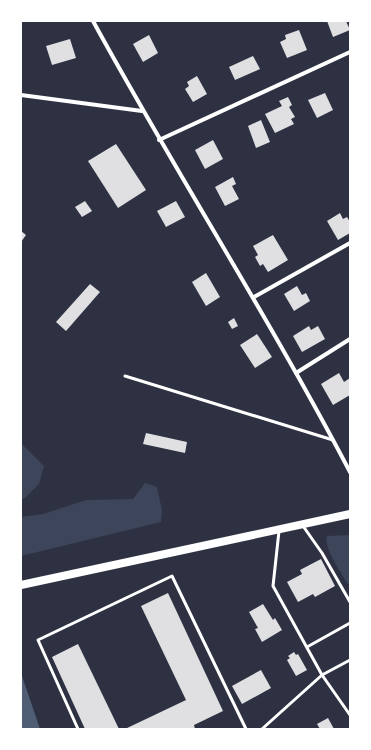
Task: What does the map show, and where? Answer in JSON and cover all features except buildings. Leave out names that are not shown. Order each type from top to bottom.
[{"type":"main road","points":[[21,585],[350,514]]},
{"type":"street","points":[[93,21],[142,111],[254,298],[350,472]]},
{"type":"street","points":[[160,140],[350,52]]},
{"type":"street","points":[[21,95],[142,111]]},
{"type":"street","points":[[254,298],[350,244]]},
{"type":"street","points":[[296,373],[350,339]]},
{"type":"lane","points":[[125,376],[333,440]]},
{"type":"lane","points":[[302,524],[322,553],[350,602]]},
{"type":"lane","points":[[279,529],[273,586],[322,675],[350,715]]},
{"type":"lane","points":[[78,729],[38,640],[172,576],[246,729]]},
{"type":"lane","points":[[307,647],[350,623]]},
{"type":"lane","points":[[262,729],[322,675],[350,660]]},
{"type":"shaded area","points":[[21,443],[44,466],[39,484],[24,499],[21,499]]},
{"type":"shaded area","points":[[145,483],[157,487],[162,510],[161,522],[21,556],[21,517],[43,514],[86,500],[133,499]]},
{"type":"shaded area","points":[[350,535],[350,585],[347,583],[333,560],[326,541],[327,536]]},
{"type":"shaded area","points":[[21,673],[40,729],[21,729]]}]
